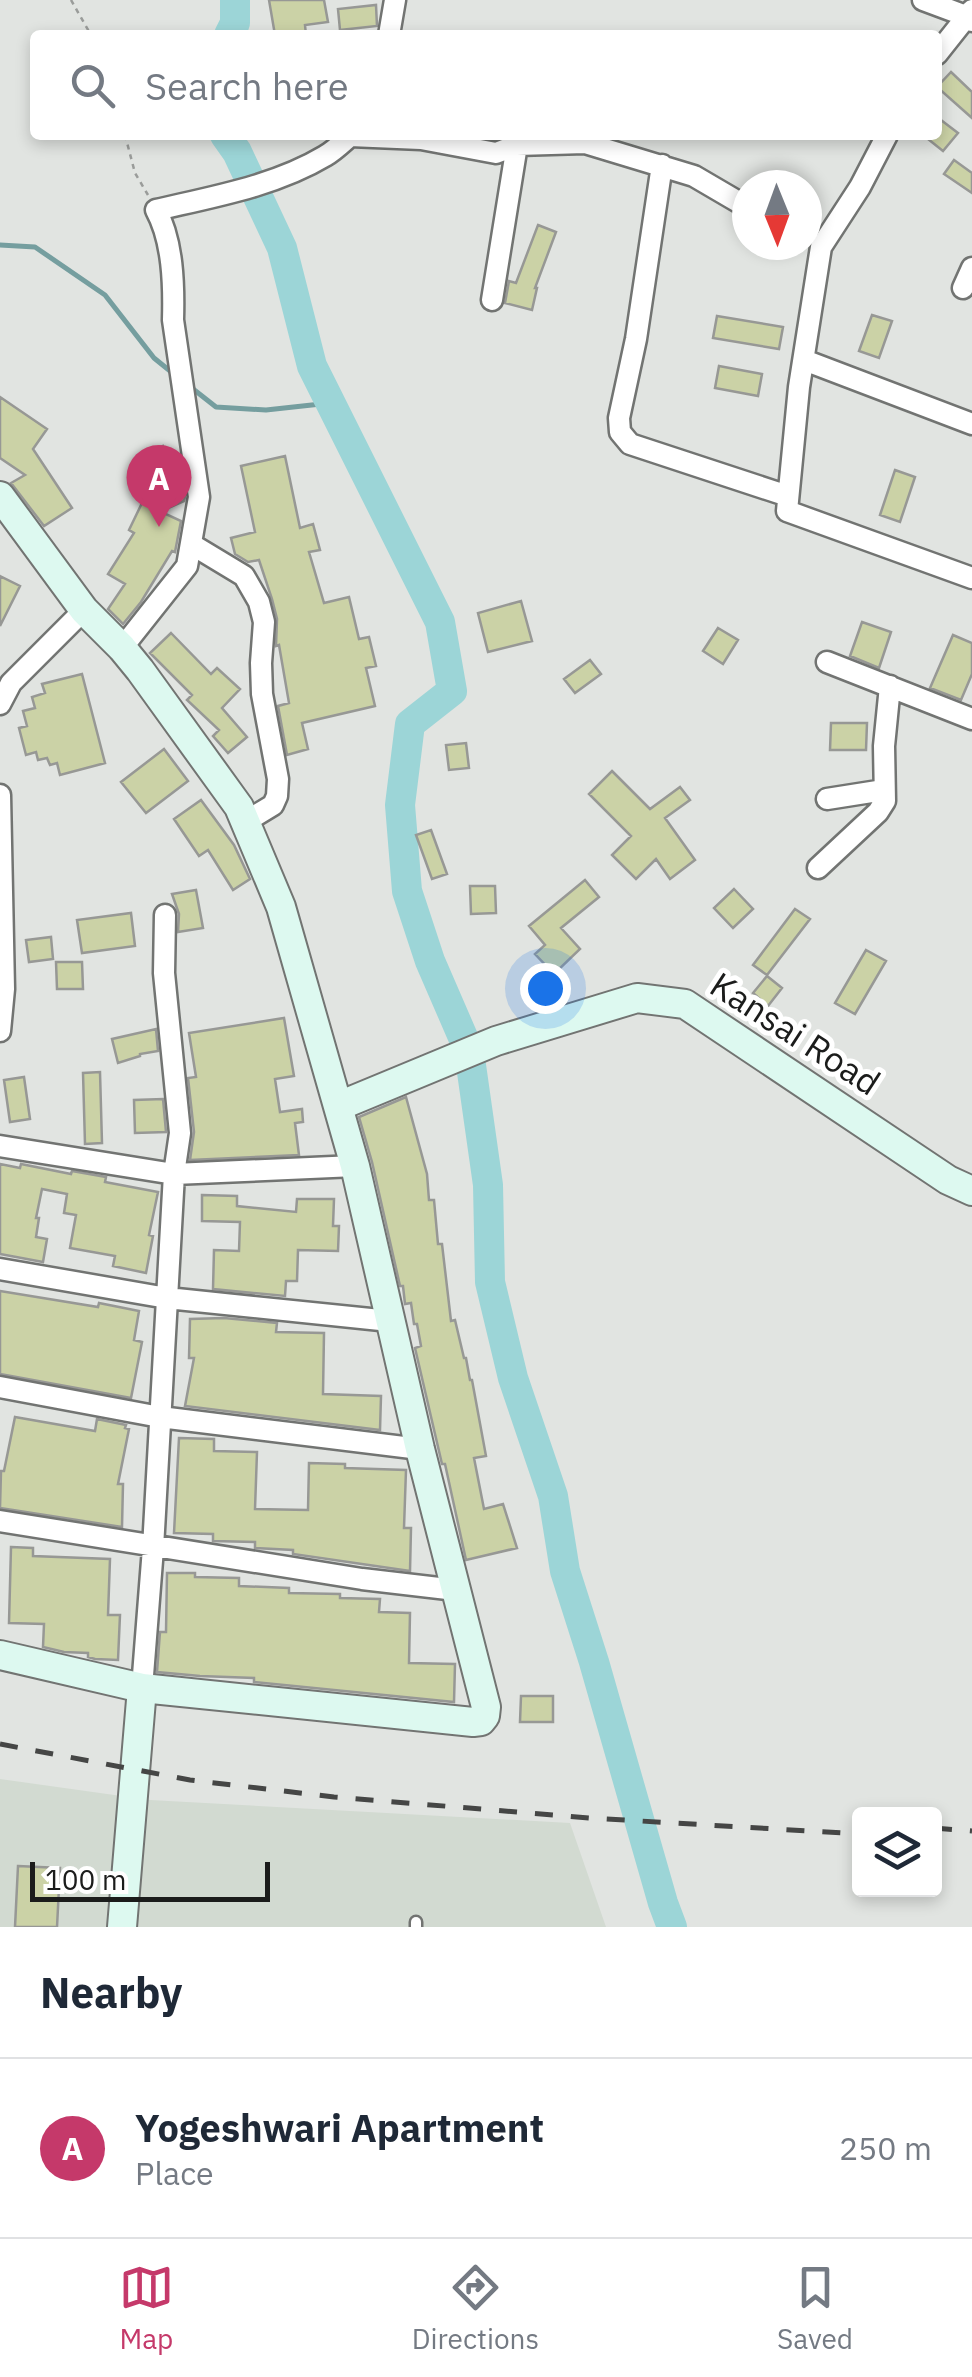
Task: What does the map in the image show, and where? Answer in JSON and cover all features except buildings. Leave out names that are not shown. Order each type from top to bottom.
[{"type":"street","points":[[390,30],[395,0]]},
{"type":"street","points":[[924,0],[970,16],[942,48]]},
{"type":"street","points":[[122,648],[187,566],[200,497],[173,320],[174,296],[165,226],[156,210],[282,176],[326,156],[345,140]]},
{"type":"street","points":[[426,140],[496,153],[517,145],[585,143],[694,176],[732,198]]},
{"type":"street","points":[[822,234],[860,187],[884,140]]},
{"type":"street","points":[[492,300],[517,145]]},
{"type":"street","points":[[662,165],[636,340],[619,418],[620,432],[630,444],[788,496]]},
{"type":"street","points":[[813,260],[787,511],[972,578]]},
{"type":"street","points":[[962,288],[972,268]]},
{"type":"street","points":[[804,360],[972,424]]},
{"type":"street","points":[[0,496],[84,610],[122,648],[239,807],[281,907],[355,1166],[420,1449],[486,1707],[485,1716],[472,1722],[142,1688],[0,1654]]},
{"type":"street","points":[[191,544],[244,576],[259,602],[264,622],[262,694],[276,764],[277,796],[273,805],[246,822]]},
{"type":"street","points":[[0,704],[11,683],[84,610]]},
{"type":"street","points":[[827,662],[972,719]]},
{"type":"street","points":[[818,868],[878,812],[884,801],[890,686]]},
{"type":"street","points":[[827,799],[884,790]]},
{"type":"street","points":[[0,795],[4,972],[0,1031]]},
{"type":"street","points":[[122,1927],[154,1548],[174,1174],[180,1133],[164,974],[165,915]]},
{"type":"street","name":"Kansai Road","points":[[338,1106],[496,1040],[638,998],[685,1004],[948,1180],[972,1192]]},
{"type":"street","points":[[0,1146],[174,1174],[355,1166]]},
{"type":"street","points":[[0,1269],[167,1298],[390,1321]]},
{"type":"street","points":[[0,1387],[160,1417],[420,1449]]},
{"type":"street","points":[[0,1522],[154,1548],[456,1590]]},
{"type":"path","points":[[71,0],[88,30]]},
{"type":"path","points":[[126,140],[135,172],[156,210]]},
{"type":"shaded area","points":[[0,1779],[150,1800],[570,1823],[606,1927],[0,1927]]},
{"type":"waterway","points":[[232,30],[235,0]]},
{"type":"waterway","points":[[229,140],[282,248],[312,366],[440,622],[452,691],[410,724],[400,805],[407,891],[430,961],[469,1051],[488,1185],[490,1282],[513,1378],[553,1496],[565,1571],[672,1927]]},
{"type":"waterway","points":[[0,245],[35,247],[105,295],[154,358],[175,375]]},
{"type":"waterway","points":[[188,385],[216,407],[266,410],[330,403]]},
{"type":"railway","points":[[0,1744],[190,1780],[334,1797],[852,1834]]},
{"type":"railway","points":[[942,1829],[972,1831]]},
{"type":"place","name":"Yogeshwari Apartment","points":[[159,527]]}]
